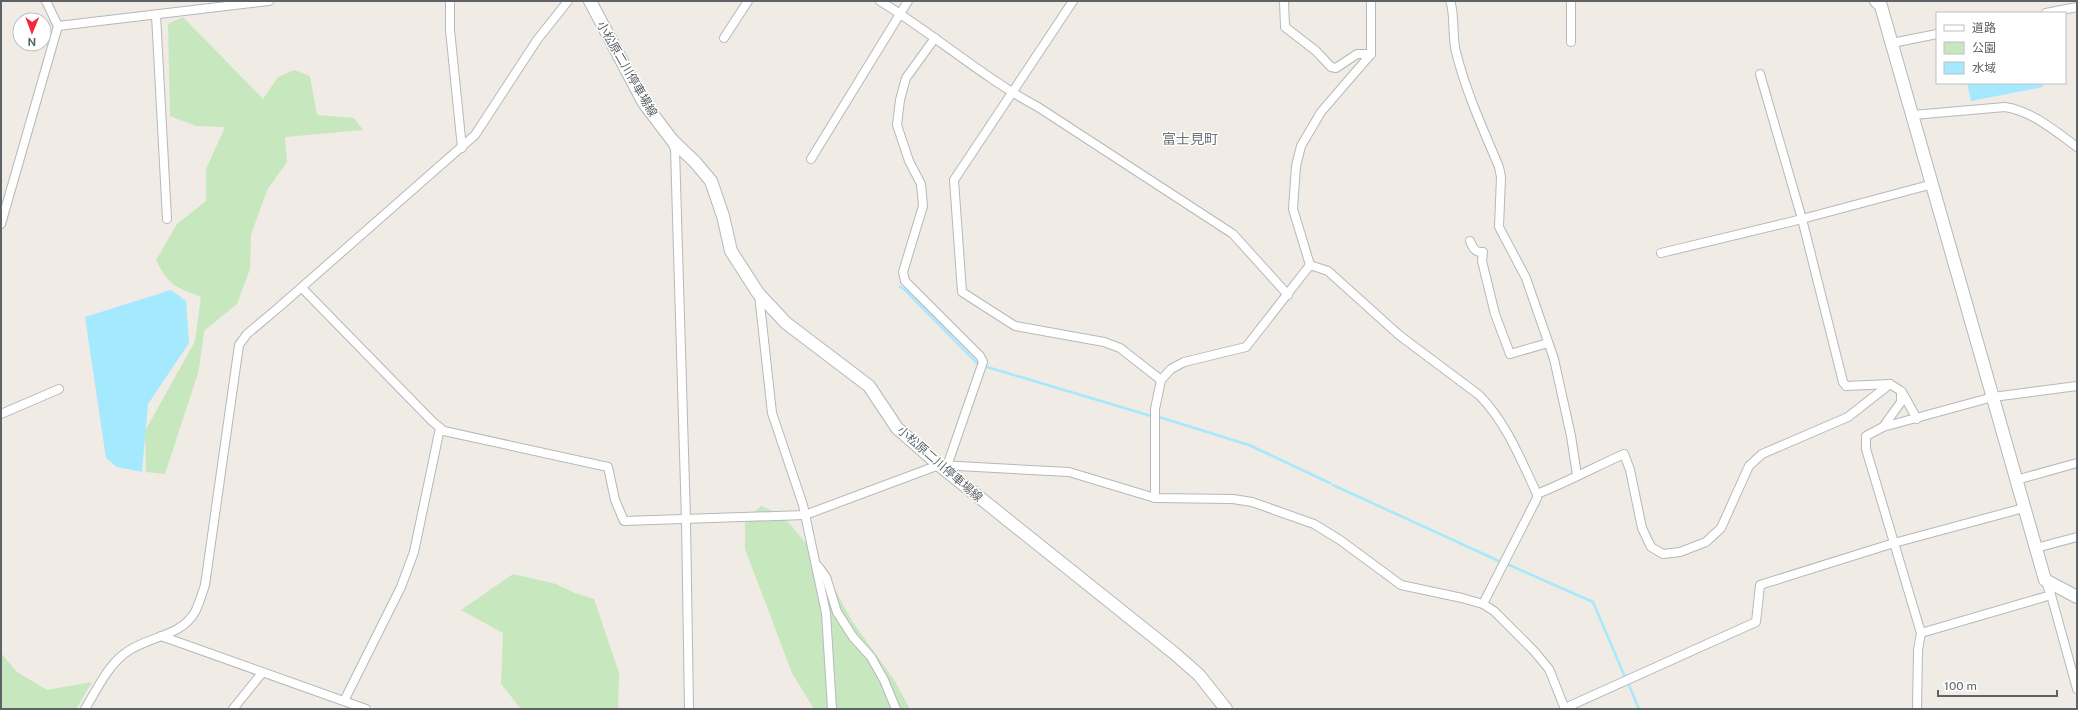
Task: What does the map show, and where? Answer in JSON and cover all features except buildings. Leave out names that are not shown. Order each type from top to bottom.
[{"type":"main road","name":"小松原二川停車場線","points":[[590,1],[644,103],[672,140],[695,162],[711,181],[731,251],[758,292],[786,323],[869,386],[897,428],[1174,653],[1199,675],[1226,709]]},
{"type":"main road","points":[[1876,1],[1881,6],[1892,43],[2045,580],[2077,597]]},
{"type":"street","points":[[1,224],[58,26],[46,1]]},
{"type":"street","points":[[58,26],[156,15],[246,2],[269,1]]},
{"type":"street","points":[[450,1],[450,30],[462,148]]},
{"type":"street","points":[[85,709],[112,666],[124,654],[137,645],[161,636],[187,622],[195,611],[205,586],[239,346],[247,334],[302,288],[475,135],[537,40],[568,1]]},
{"type":"street","points":[[724,38],[748,1]]},
{"type":"street","points":[[880,1],[900,13],[1012,93],[1038,107],[1233,234],[1288,294]]},
{"type":"street","points":[[811,159],[837,120],[908,1]]},
{"type":"street","points":[[1073,1],[954,180],[962,292],[1015,326],[1104,342],[1120,348],[1161,380]]},
{"type":"street","points":[[1284,1],[1285,27],[1316,51],[1331,67],[1336,68],[1357,54],[1371,54]]},
{"type":"street","points":[[1310,265],[1293,209],[1296,166],[1301,146],[1321,112],[1371,54],[1371,1]]},
{"type":"street","points":[[1450,1],[1453,6],[1452,30],[1467,91],[1499,167],[1501,177],[1498,227],[1526,278],[1554,359],[1571,436],[1577,475]]},
{"type":"street","points":[[1571,1],[1571,42]]},
{"type":"street","points":[[2051,12],[2077,7]]},
{"type":"street","points":[[156,15],[167,219]]},
{"type":"street","points":[[1892,43],[1936,34]]},
{"type":"street","points":[[935,38],[906,78],[900,100],[897,125],[909,161],[921,184],[923,206],[903,272],[905,281],[980,356],[983,362],[943,465]]},
{"type":"street","points":[[1760,74],[1802,219],[1844,382],[1846,386],[1890,384],[1901,391],[1917,419]]},
{"type":"street","points":[[1913,115],[2005,108],[2018,109],[2033,116],[2077,147]]},
{"type":"street","points":[[672,140],[675,149],[690,709]]},
{"type":"street","points":[[1661,253],[1802,219],[1933,184]]},
{"type":"street","points":[[1470,241],[1474,250],[1483,252],[1482,261],[1496,314],[1510,354],[1548,343]]},
{"type":"street","points":[[1155,498],[1155,410],[1161,380],[1171,369],[1184,362],[1246,347],[1310,265]]},
{"type":"street","points":[[1310,265],[1328,271],[1399,335],[1479,395],[1488,404],[1516,449],[1537,494],[1537,498],[1483,604]]},
{"type":"street","points":[[302,288],[440,428],[450,433],[608,467],[615,500],[624,521],[686,520],[727,516],[805,515],[943,465],[1069,472],[1155,498],[1233,499],[1252,502],[1290,514],[1314,524],[1340,540],[1401,585],[1462,598],[1483,604],[1494,611],[1534,651],[1549,669],[1565,708],[1756,622],[1760,585],[1894,543],[2024,508]]},
{"type":"street","points":[[758,292],[762,314],[772,414],[805,515],[826,613],[832,709]]},
{"type":"street","points":[[1537,494],[1565,483],[1577,475],[1624,454],[1630,470],[1642,528],[1651,547],[1663,554],[1680,552],[1706,542],[1721,528],[1749,466],[1762,454],[1848,417],[1890,384]]},
{"type":"street","points":[[1917,709],[1918,650],[1922,633],[1865,442],[1866,436],[1870,432],[1883,427],[1917,419],[1993,397],[2077,386]]},
{"type":"street","points":[[1,414],[59,389]]},
{"type":"street","points":[[1883,427],[1900,402],[1901,391]]},
{"type":"street","points":[[344,701],[400,588],[414,552],[440,428]]},
{"type":"street","points":[[2016,480],[2077,463]]},
{"type":"street","points":[[2036,548],[2077,537]]},
{"type":"street","points":[[816,564],[826,577],[838,612],[853,637],[871,657],[884,680],[896,709]]},
{"type":"street","points":[[2045,580],[2051,595],[2077,689]]},
{"type":"street","points":[[1922,633],[2051,595]]},
{"type":"street","points":[[161,636],[366,709]]},
{"type":"street","points":[[233,709],[262,673]]},
{"type":"green space","points":[[183,17],[263,99],[278,77],[294,70],[310,76],[317,115],[354,118],[363,130],[285,137],[287,162],[267,190],[251,235],[250,269],[237,304],[204,331],[199,370],[165,474],[146,472],[145,431],[195,341],[201,297],[185,291],[173,284],[164,275],[156,260],[177,224],[206,201],[206,169],[225,127],[196,126],[170,116],[168,24]]},
{"type":"green space","points":[[761,506],[782,515],[817,556],[852,621],[894,680],[910,709],[814,709],[792,673],[745,549],[745,521]]},
{"type":"green space","points":[[513,574],[556,584],[575,593],[594,599],[619,673],[618,709],[521,709],[501,684],[503,633],[461,610]]},
{"type":"green space","points":[[1,653],[17,672],[47,690],[92,682],[76,709],[1,709]]},
{"type":"water","points":[[1967,84],[2042,84],[2043,87],[1971,101]]},
{"type":"water","points":[[171,290],[186,301],[189,343],[148,404],[142,472],[117,467],[106,458],[85,317]]},
{"type":"waterway","points":[[900,287],[905,290],[977,363]]},
{"type":"waterway","points":[[987,367],[1151,416]]},
{"type":"waterway","points":[[1159,417],[1249,445],[1330,483]]},
{"type":"waterway","points":[[1333,485],[1501,562]]},
{"type":"waterway","points":[[1507,564],[1593,602],[1625,677]]},
{"type":"waterway","points":[[1628,683],[1639,709]]},
{"type":"district","name":"富士見町","points":[[1190,139]]}]
